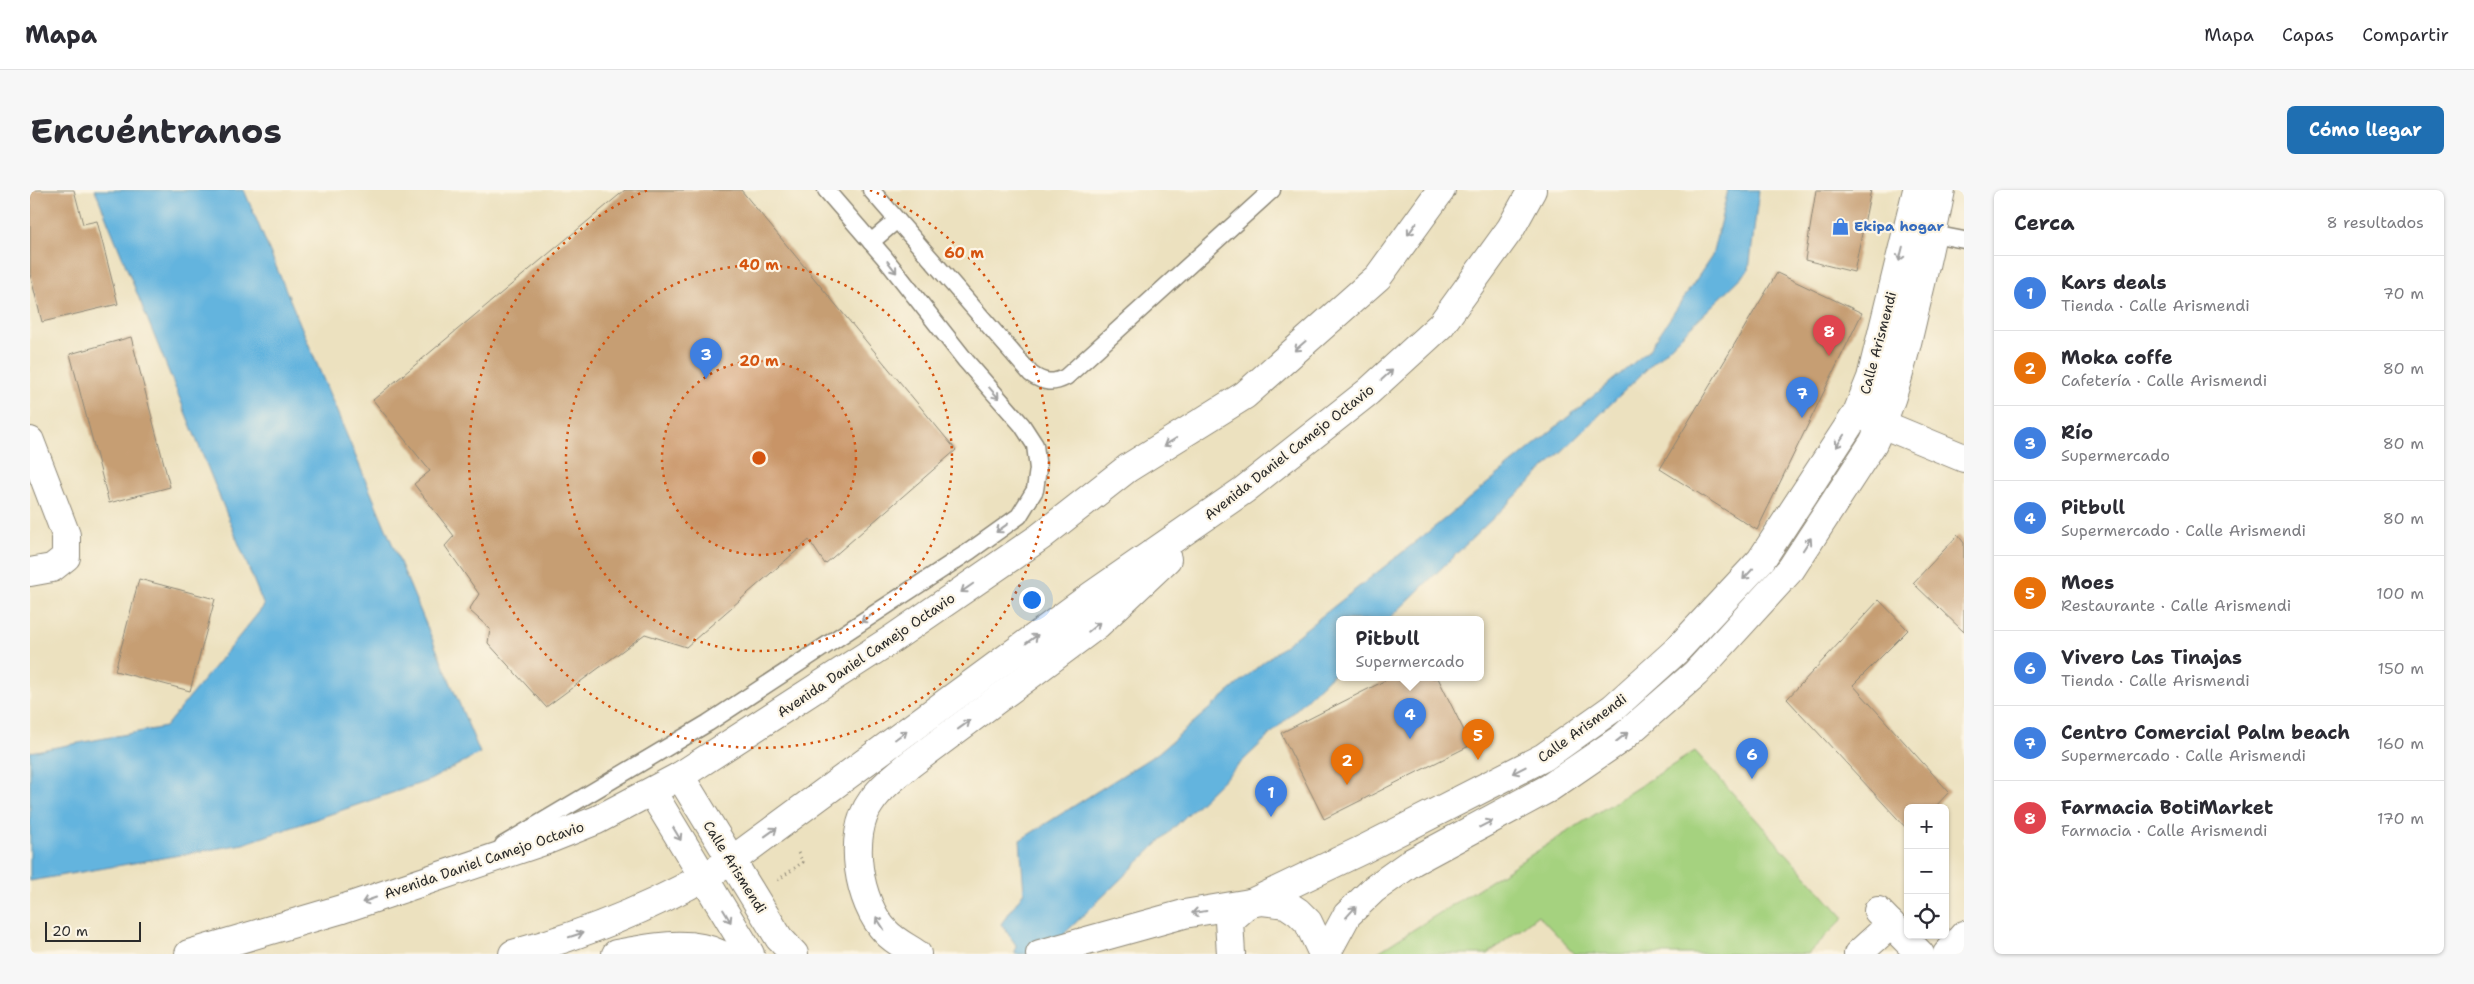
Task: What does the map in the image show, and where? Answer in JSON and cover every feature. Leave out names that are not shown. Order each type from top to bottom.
[{"type":"street","name":"Avenida Daniel Camejo Octavio","points":[[189,954],[342,909],[547,840],[597,820],[680,776],[892,639],[1040,537],[1128,468],[1245,394],[1378,277],[1441,190]]},
{"type":"street","name":"Avenida Daniel Camejo Octavio","points":[[513,954],[603,926],[670,896],[731,861],[1076,607],[1244,490],[1368,392],[1442,325],[1511,228],[1532,190]]},
{"type":"street","name":"Calle Arismendi","points":[[1040,954],[1184,914],[1247,905],[1364,849],[1544,758],[1613,708],[1676,651],[1761,560],[1857,413],[1871,378],[1917,190]]},
{"type":"street","name":"Calle Arismendi","points":[[1325,954],[1347,915],[1374,889],[1412,862],[1549,788],[1622,738],[1696,673],[1791,570],[1872,443],[1882,424],[1904,354],[1933,234],[1941,190]]},
{"type":"street","points":[[1857,413],[1964,458]]},
{"type":"street","points":[[30,441],[66,535],[66,556],[52,568],[30,572]]},
{"type":"street","points":[[917,954],[886,932],[870,907],[860,879],[857,856],[860,828],[870,803],[886,784],[913,762],[1097,625],[1167,559],[1197,522]]},
{"type":"street","name":"Calle Arismendi","points":[[680,776],[754,898],[780,938],[794,954]]},
{"type":"street","points":[[652,792],[750,954]]},
{"type":"street","points":[[1231,954],[1230,921],[1247,905],[1262,901],[1286,904],[1308,922],[1325,954]]},
{"type":"street","points":[[1858,954],[1884,917],[1920,954]]},
{"type":"street","points":[[1947,954],[1964,935]]},
{"type":"street","points":[[616,954],[651,948],[689,946],[720,954]]},
{"type":"lane","points":[[460,869],[708,723],[1019,516],[1035,490],[1038,469],[1035,445],[1022,426],[966,361],[871,242],[826,190]]},
{"type":"lane","points":[[871,190],[1031,374],[1047,382],[1057,382],[1066,377],[1272,190]]},
{"type":"lane","points":[[871,242],[897,220]]},
{"type":"lane","points":[[1933,234],[1964,240]]},
{"type":"path","points":[[754,898],[803,862],[782,824]]},
{"type":"green space","points":[[1695,751],[1844,918],[1808,954],[1575,954],[1538,915],[1488,954],[1375,954]]},
{"type":"water","points":[[95,190],[244,190],[480,753],[430,780],[243,844],[30,881],[30,752],[165,727],[264,606]]},
{"type":"water","points":[[1728,190],[1759,190],[1749,270],[1392,616],[1336,616],[1336,671],[1065,933],[1064,954],[1015,954],[1016,945],[1001,924],[1024,892],[1020,840],[1158,753],[1260,665],[1437,525],[1648,351],[1712,256]]},
{"type":"building","points":[[30,190],[74,190],[83,224],[97,221],[118,304],[42,322],[30,274]]},
{"type":"building","points":[[625,190],[741,190],[956,450],[825,564],[809,540],[686,647],[645,634],[546,707],[488,643],[490,629],[469,610],[479,594],[445,546],[454,536],[414,484],[430,471],[373,400]]},
{"type":"building","points":[[1816,190],[1871,190],[1854,272],[1805,260]]},
{"type":"building","points":[[1777,273],[1862,313],[1757,530],[1660,469]]},
{"type":"building","points":[[131,337],[170,487],[109,503],[70,354]]},
{"type":"building","points":[[1958,535],[1964,543],[1964,632],[1913,583]]},
{"type":"building","points":[[139,579],[215,599],[190,691],[115,671]]},
{"type":"building","points":[[1879,600],[1908,630],[1853,685],[1949,792],[1938,804],[1904,804],[1904,826],[1787,699]]},
{"type":"building","points":[[1384,681],[1439,681],[1471,745],[1324,819],[1281,733]]},
{"type":"place","name":"Ekipa hogar","points":[[1840,226]]},
{"type":"place","name":"Farmacia BotiMarket","points":[[1829,356]]},
{"type":"place","name":"Río","points":[[706,379]]},
{"type":"place","name":"Centro Comercial Palm beach","points":[[1802,418]]},
{"type":"place","name":"Pitbull","points":[[1410,739]]},
{"type":"place","name":"Moes","points":[[1478,760]]},
{"type":"place","name":"Vivero Las Tinajas","points":[[1752,779]]},
{"type":"place","name":"Moka coffe","points":[[1347,785]]},
{"type":"place","name":"Kars deals","points":[[1271,817]]}]
